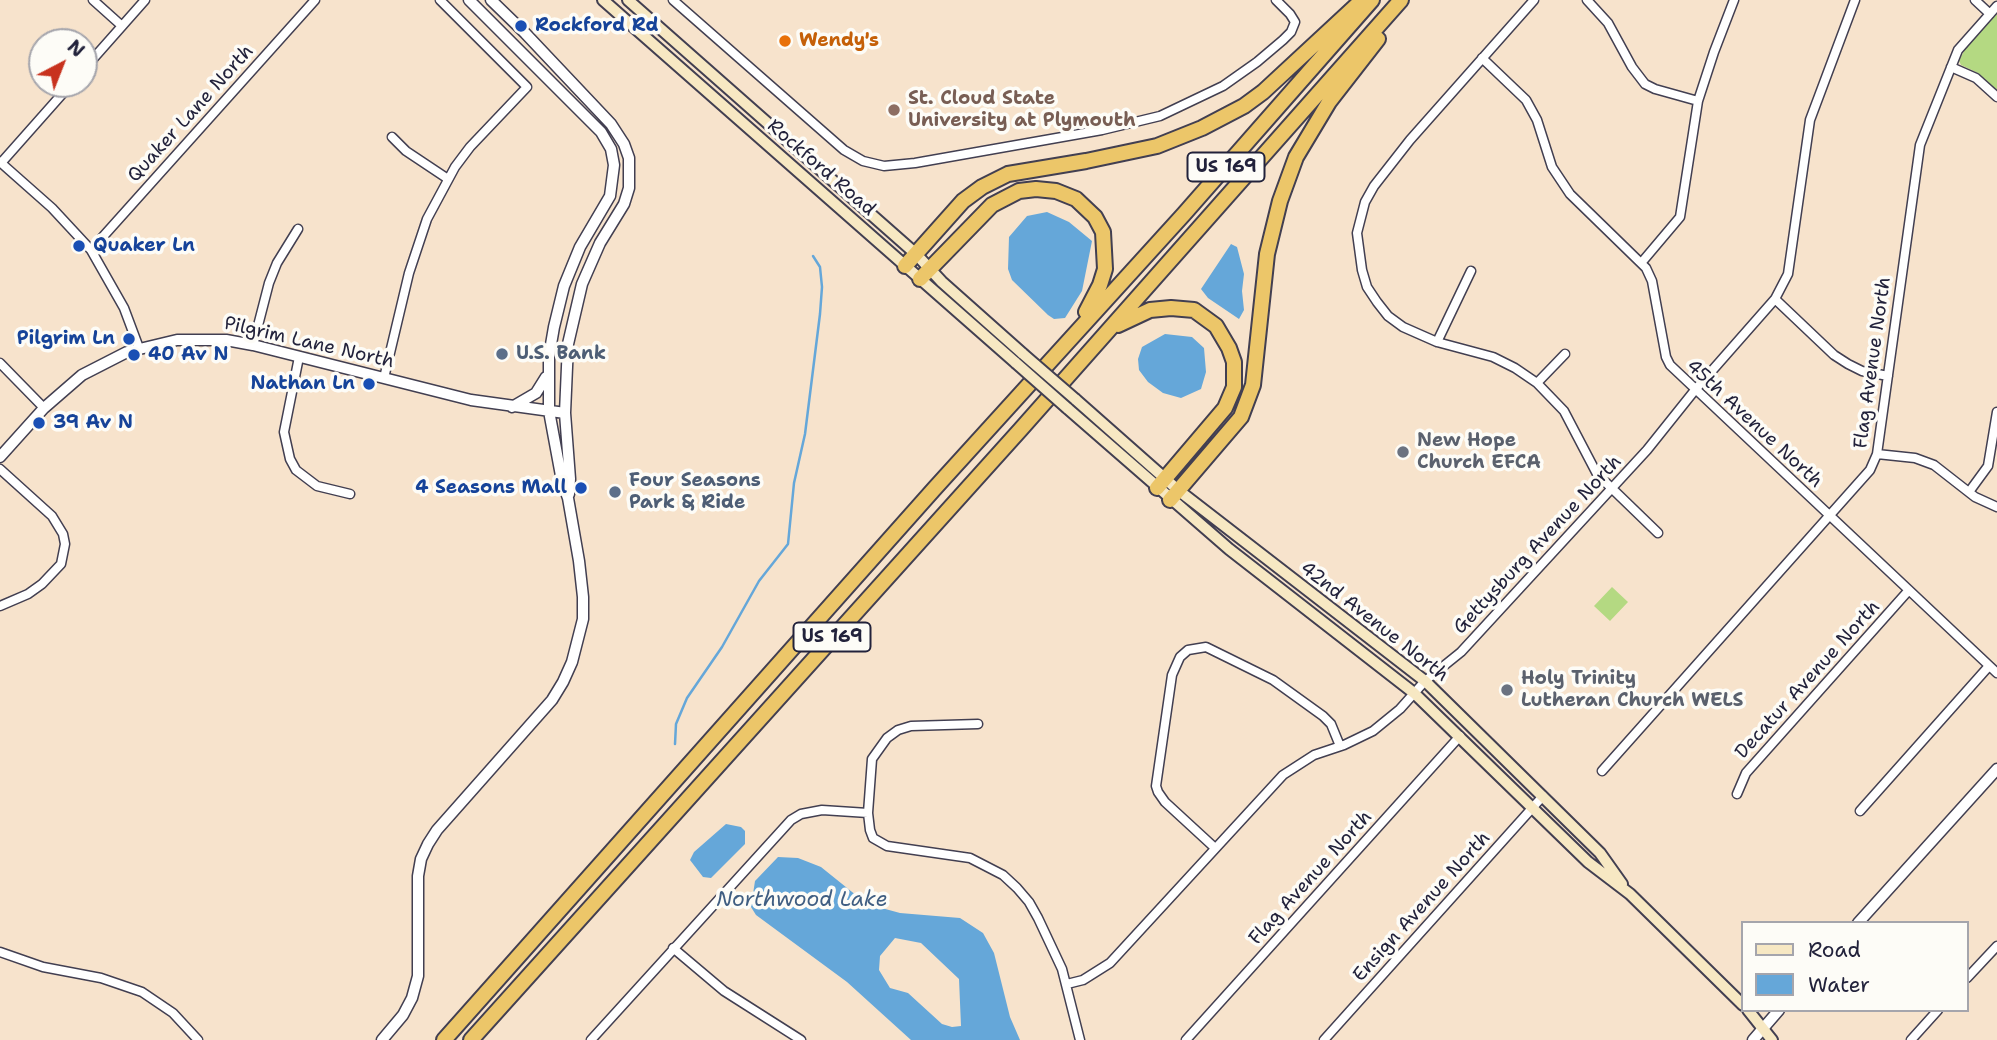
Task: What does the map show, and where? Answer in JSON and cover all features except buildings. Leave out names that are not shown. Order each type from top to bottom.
[{"type":"highway","points":[[905,266],[963,201],[982,187],[1009,174],[1157,146],[1202,128],[1244,106],[1264,92],[1362,0]]},
{"type":"highway","name":"US 169","points":[[444,1040],[1373,0]]},
{"type":"highway","name":"US 169","points":[[471,1040],[1401,0]]},
{"type":"highway","points":[[1174,495],[1241,417],[1253,385],[1269,240],[1296,157],[1329,102],[1406,0]]},
{"type":"highway","points":[[925,274],[992,205],[1010,194],[1028,189],[1056,191],[1076,199],[1100,225],[1105,260],[1100,285],[1076,332]]},
{"type":"highway","points":[[1107,331],[1150,310],[1194,310],[1216,326],[1232,355],[1234,387],[1229,402],[1161,483]]},
{"type":"main road","name":"Rockford Road","points":[[603,0],[905,266],[925,274],[1071,404]]},
{"type":"main road","name":"Rockford Road","points":[[628,0],[916,254],[925,274]]},
{"type":"main road","name":"42nd Avenue North","points":[[1071,404],[1161,483],[1229,549],[1413,693],[1588,862],[1630,894],[1742,1004]]},
{"type":"main road","name":"42nd Avenue North","points":[[1174,495],[1425,681],[1600,853],[1630,894]]},
{"type":"main road","points":[[1750,1012],[1772,1040]]},
{"type":"street","points":[[93,0],[122,26]]},
{"type":"street","points":[[98,53],[145,0]]},
{"type":"street","name":"Quaker Lane North","points":[[91,250],[315,0]]},
{"type":"street","points":[[384,378],[417,245],[427,219],[470,147],[527,87],[440,0]]},
{"type":"street","points":[[382,1040],[412,998],[418,976],[418,876],[421,859],[428,844],[547,707],[572,662],[583,619],[583,597],[568,498],[562,481],[549,411],[548,373],[554,327],[564,286],[580,247],[610,196],[614,165],[611,149],[601,132],[469,0]]},
{"type":"street","points":[[491,0],[611,124],[624,144],[629,158],[629,188],[624,204],[595,254],[582,284],[568,344],[565,413],[570,479],[568,498]]},
{"type":"street","points":[[673,0],[844,150],[873,164],[884,166],[1115,128],[1160,116],[1198,99],[1245,71],[1291,32],[1295,22],[1276,0]]},
{"type":"street","points":[[1534,0],[1385,170],[1365,202],[1357,233],[1362,270],[1367,287],[1377,302],[1388,316],[1403,327],[1437,342],[1493,357],[1537,383],[1564,411],[1591,466],[1611,490],[1658,533]]},
{"type":"street","points":[[1587,0],[1608,23],[1632,67],[1645,84],[1698,101]]},
{"type":"street","points":[[1642,262],[1680,217],[1698,101],[1734,0]]},
{"type":"street","name":"Gettysburg Avenue North","points":[[1067,984],[1083,980],[1110,964],[1283,775],[1314,755],[1373,731],[1387,721],[1425,681],[1461,652],[1647,450],[1695,390],[1776,299],[1788,274],[1810,120],[1855,0]]},
{"type":"street","points":[[1975,0],[1990,14]]},
{"type":"street","name":"Flag Avenue North","points":[[1602,771],[1865,478],[1878,454],[1916,159],[1958,50],[1997,6]]},
{"type":"street","name":"45th Avenue North","points":[[1482,58],[1526,100],[1537,120],[1552,167],[1570,194],[1642,262],[1652,281],[1666,357],[1670,365],[1997,673]]},
{"type":"street","points":[[1951,67],[1976,78],[1997,97]]},
{"type":"street","points":[[59,98],[1,163],[52,208],[91,250],[124,308],[139,348]]},
{"type":"street","points":[[392,137],[406,151],[448,180]]},
{"type":"street","points":[[253,345],[269,283],[277,263],[298,229]]},
{"type":"street","points":[[1437,342],[1471,271]]},
{"type":"street","points":[[1776,299],[1841,359],[1862,371],[1888,376]]},
{"type":"street","name":"Pilgrim Lane North","points":[[0,457],[44,408],[82,375],[104,362],[139,348],[177,340],[226,340],[253,345],[482,402],[565,413]]},
{"type":"street","points":[[1537,383],[1565,354]]},
{"type":"street","points":[[299,357],[284,432],[285,446],[296,470],[317,486],[351,494]]},
{"type":"street","points":[[0,363],[44,408]]},
{"type":"street","points":[[512,407],[536,393],[548,373]]},
{"type":"street","points":[[1969,492],[1988,466],[1997,412]]},
{"type":"street","points":[[1878,454],[1925,461],[1934,465],[1969,492],[1997,507]]},
{"type":"street","points":[[0,469],[52,516],[63,534],[65,544],[61,564],[42,584],[28,594],[0,606]]},
{"type":"street","name":"Decatur Avenue North","points":[[1737,794],[1746,773],[1909,590]]},
{"type":"street","points":[[1215,848],[1165,802],[1158,792],[1156,778],[1172,675],[1180,657],[1197,647],[1215,650],[1292,692],[1331,724],[1340,746]]},
{"type":"street","points":[[1860,811],[1989,666]]},
{"type":"street","points":[[978,724],[911,726],[898,730],[887,738],[872,760],[868,813],[870,830],[873,838],[880,843],[970,858],[1003,875],[1029,902],[1053,947],[1067,984],[1080,1040]]},
{"type":"street","name":"Flag Avenue North","points":[[1186,1040],[1460,736]]},
{"type":"street","points":[[1860,921],[1997,769]]},
{"type":"street","name":"Ensign Avenue North","points":[[1324,1040],[1543,796]]},
{"type":"street","points":[[591,1040],[791,820],[801,814],[822,810],[868,813]]},
{"type":"street","points":[[1969,976],[1997,946]]},
{"type":"street","points":[[673,948],[724,991],[801,1040]]},
{"type":"street","points":[[0,952],[43,967],[101,978],[142,992],[173,1013],[198,1040]]},
{"type":"street","points":[[1753,1040],[1777,1012]]},
{"type":"street","points":[[1911,1040],[1936,1012]]},
{"type":"green space","points":[[1997,14],[1997,90],[1959,61],[1965,49]]},
{"type":"green space","points":[[1612,587],[1628,602],[1610,621],[1594,606]]},
{"type":"water","points":[[1047,212],[1069,222],[1092,241],[1082,291],[1065,318],[1054,319],[1048,315],[1012,280],[1008,269],[1009,237],[1027,216]]},
{"type":"water","points":[[1231,244],[1237,247],[1244,274],[1244,310],[1239,319],[1208,298],[1201,289]]},
{"type":"water","points":[[1165,334],[1192,337],[1204,348],[1206,372],[1201,389],[1181,398],[1163,393],[1148,382],[1139,370],[1138,359],[1142,347]]},
{"type":"water","points":[[726,824],[741,827],[745,831],[745,844],[711,878],[703,877],[690,860],[694,852]]},
{"type":"water","name":"Northwood Lake","points":[[778,857],[798,858],[821,867],[867,904],[900,913],[960,918],[983,933],[994,953],[1010,1017],[1020,1040],[911,1040],[847,982],[756,915],[751,907],[755,881]],"holes":[[[895,938],[921,943],[959,979],[961,1026],[942,1024],[908,993],[890,988],[879,970],[880,956]]]},
{"type":"waterway","points":[[675,744],[676,724],[687,698],[722,647],[759,581],[788,544],[794,483],[805,434],[820,314],[820,267],[813,256]]},
{"type":"place","name":"Rockford Rd","points":[[521,26]]},
{"type":"place","name":"Wendy's","points":[[785,41]]},
{"type":"place","name":"St. Cloud State University at Plymouth","points":[[894,110]]},
{"type":"place","name":"Quaker Ln","points":[[79,246]]},
{"type":"place","name":"Pilgrim Ln","points":[[129,339]]},
{"type":"place","name":"U.S. Bank","points":[[502,354]]},
{"type":"place","name":"40 Av N","points":[[134,355]]},
{"type":"place","name":"Nathan Ln","points":[[369,384]]},
{"type":"place","name":"39 Av N","points":[[39,423]]},
{"type":"place","name":"New Hope Church EFCA","points":[[1403,452]]},
{"type":"place","name":"4 Seasons Mall","points":[[581,488]]},
{"type":"place","name":"Four Seasons Park & Ride","points":[[615,492]]},
{"type":"place","name":"Holy Trinity Lutheran Church WELS","points":[[1507,690]]}]
